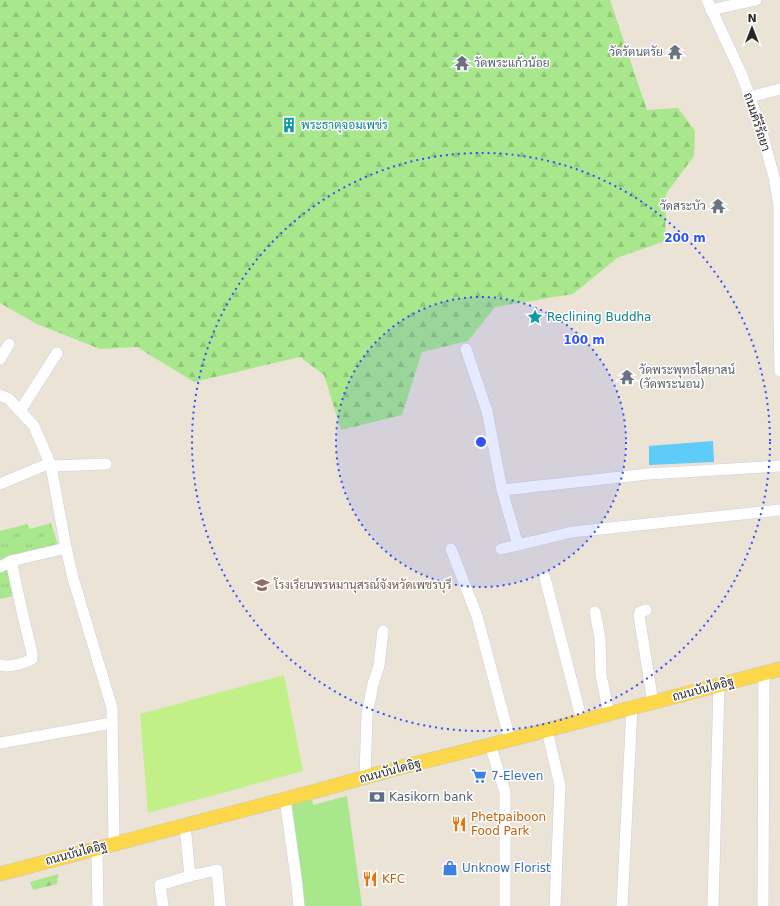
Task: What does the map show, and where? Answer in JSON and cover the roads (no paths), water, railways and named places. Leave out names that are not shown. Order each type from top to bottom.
[{"type":"main road","name":"ถนนบันไดอิฐ","points":[[0,874],[398,768],[780,669]]},
{"type":"street","points":[[709,5],[756,0]]},
{"type":"street","name":"ถนนคีรีรัถยา","points":[[709,5],[741,73],[759,122],[774,177],[780,206],[780,370]]},
{"type":"street","points":[[750,97],[780,89]]},
{"type":"street","points":[[0,359],[9,344]]},
{"type":"street","points":[[466,349],[487,411],[502,490],[518,545]]},
{"type":"street","points":[[20,411],[57,353]]},
{"type":"street","points":[[3,399],[20,411],[34,426],[51,464],[72,578],[112,708],[114,843]]},
{"type":"street","points":[[0,484],[51,464],[106,464]]},
{"type":"street","points":[[502,490],[648,474],[780,466]]},
{"type":"street","points":[[501,549],[572,532],[780,510]]},
{"type":"street","points":[[0,567],[11,561],[66,548]]},
{"type":"street","points":[[452,549],[477,616],[510,740]]},
{"type":"street","points":[[0,665],[5,666],[32,659],[32,653],[11,561]]},
{"type":"street","points":[[545,578],[582,721]]},
{"type":"street","points":[[646,610],[640,612],[639,615],[653,703]]},
{"type":"street","points":[[595,612],[602,658],[600,668],[609,714]]},
{"type":"street","points":[[365,777],[367,714],[373,684],[379,666],[383,631]]},
{"type":"street","points":[[763,906],[764,674]]},
{"type":"street","points":[[713,906],[719,685]]},
{"type":"street","points":[[622,906],[632,708]]},
{"type":"street","points":[[0,743],[112,723]]},
{"type":"street","points":[[547,730],[560,786],[555,906]]},
{"type":"street","points":[[490,745],[505,792],[505,906]]},
{"type":"street","points":[[285,799],[300,906]]},
{"type":"street","points":[[185,825],[190,876]]},
{"type":"street","points":[[98,847],[96,855],[98,906]]},
{"type":"street","points":[[163,906],[160,885],[217,870],[220,906]]},
{"type":"water","points":[[713,441],[714,462],[649,465],[649,446]]},
{"type":"place","name":"วัดรัตนตรัย","points":[[675,52]]},
{"type":"place","name":"วัดพระแก้วน้อย","points":[[462,63]]},
{"type":"place","name":"พระธาตุจอมเพข่ร","points":[[289,125]]},
{"type":"place","name":"วัดสระบัว","points":[[718,206]]},
{"type":"place","name":"Reclining Buddha","points":[[535,317]]},
{"type":"place","name":"วัดพระพุทธไสยาสน์ (วัดพระนอน)","points":[[627,377]]},
{"type":"place","name":"โรงเรียนพรหมานุสรณ์จังหวัดเพชรบุรี","points":[[262,585]]},
{"type":"place","name":"7-Eleven","points":[[479,776]]},
{"type":"place","name":"Kasikorn bank","points":[[377,797]]},
{"type":"place","name":"Phetpaiboon Food Park","points":[[459,824]]},
{"type":"place","name":"Unknow Florist","points":[[450,868]]},
{"type":"place","name":"KFC","points":[[370,879]]}]
